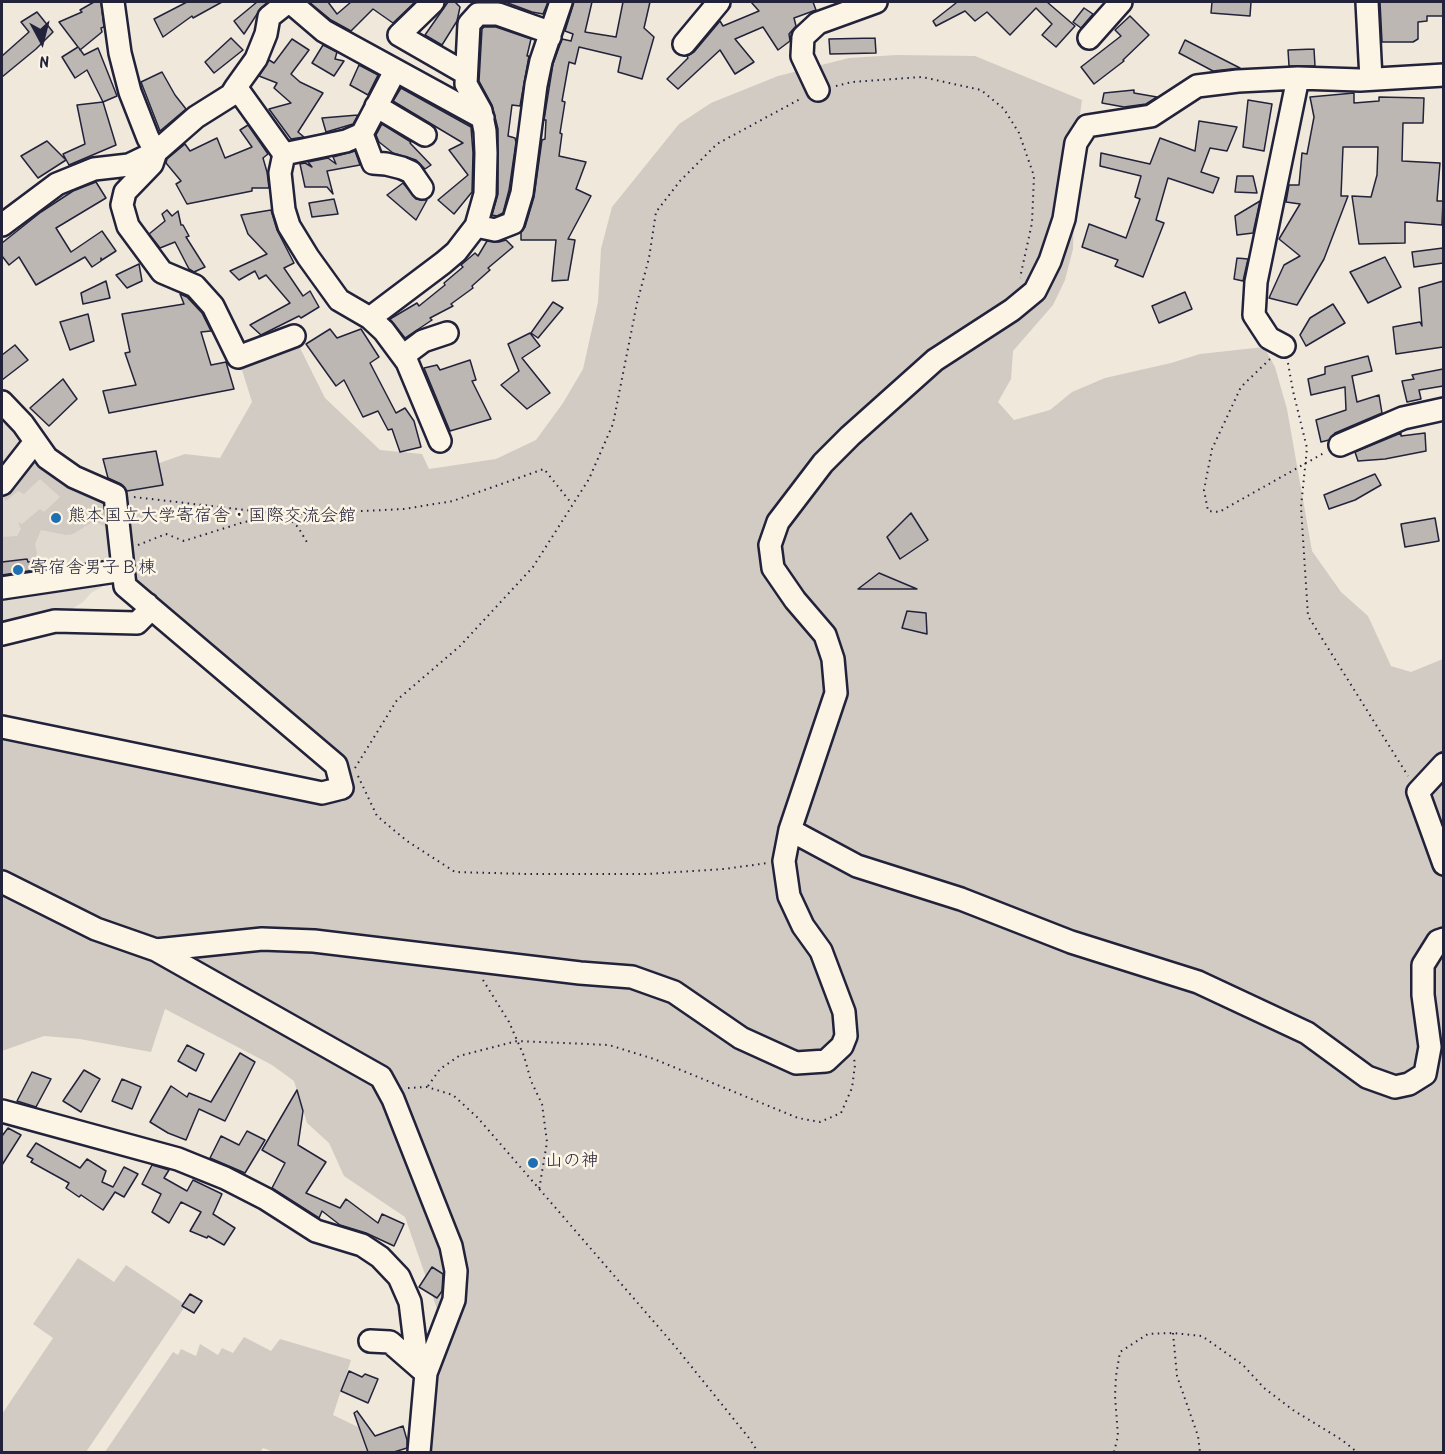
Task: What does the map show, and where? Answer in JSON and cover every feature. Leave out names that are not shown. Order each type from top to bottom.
[{"type":"street","points":[[113,2],[120,53],[130,92],[156,152],[152,164],[125,192],[122,205],[128,226],[162,272],[195,286],[204,295],[213,306],[238,357],[294,336]]},
{"type":"street","points":[[2,225],[57,184],[94,169],[118,167],[139,161],[156,152],[196,117],[231,95],[256,59],[266,34],[269,17],[289,2],[324,31],[483,118]]},
{"type":"street","points":[[376,61],[433,2]]},
{"type":"street","points":[[476,226],[495,230],[513,222],[522,193],[536,85],[561,2]]},
{"type":"street","points":[[684,44],[719,2]]},
{"type":"street","points":[[818,90],[802,56],[803,38],[818,23],[876,2]]},
{"type":"street","points":[[1089,38],[1121,2]]},
{"type":"street","points":[[1367,2],[1371,79]]},
{"type":"street","points":[[370,318],[456,252],[476,226],[484,194],[486,147],[483,118],[468,91],[465,73],[469,24],[479,8],[487,13],[505,16],[546,31],[550,36]]},
{"type":"street","points":[[399,35],[465,73]]},
{"type":"street","points":[[284,154],[346,141],[362,134],[395,71]]},
{"type":"street","points":[[156,950],[262,939],[314,941],[381,951],[399,950],[474,961],[632,977],[674,992],[741,1038],[796,1063],[826,1061],[842,1046],[846,1036],[843,1012],[835,985],[820,951],[803,926],[789,896],[784,861],[790,830],[836,693],[833,659],[825,635],[795,600],[773,568],[770,545],[778,522],[823,463],[850,436],[935,360],[1012,310],[1035,291],[1050,261],[1064,219],[1076,143],[1087,126],[1151,116],[1197,86],[1298,78],[1371,79],[1443,75]]},
{"type":"street","points":[[1284,346],[1269,338],[1254,315],[1256,282],[1298,78]]},
{"type":"street","points":[[236,87],[284,154],[280,173],[284,210],[289,226],[339,300],[370,318],[384,331],[403,356],[423,395],[440,441]]},
{"type":"street","points":[[376,106],[426,135]]},
{"type":"street","points":[[362,134],[372,163],[394,165],[411,172],[422,188]]},
{"type":"street","points":[[403,356],[423,341],[447,333]]},
{"type":"street","points":[[2,402],[23,424],[34,443],[47,458],[66,472],[115,495],[125,586],[336,765],[342,788],[322,793],[2,727]]},
{"type":"street","points":[[1340,445],[1403,418],[1443,409]]},
{"type":"street","points":[[2,484],[34,443]]},
{"type":"street","points":[[2,588],[122,561]]},
{"type":"street","points":[[2,634],[55,621],[137,623],[147,613],[147,604]]},
{"type":"street","points":[[1443,764],[1418,792],[1443,864]]},
{"type":"street","points":[[790,830],[857,866],[961,899],[1071,942],[1198,982],[1307,1033],[1367,1077],[1395,1087],[1409,1084],[1425,1074],[1430,1047],[1423,995],[1423,965],[1438,941],[1443,939]]},
{"type":"street","points":[[2,882],[96,928],[156,950],[381,1077],[393,1099],[451,1246],[456,1270],[454,1300],[426,1373],[419,1452]]},
{"type":"street","points":[[2,1111],[178,1159],[225,1178],[266,1199],[316,1231],[362,1245],[380,1257],[399,1277],[410,1302],[416,1351],[426,1373]]},
{"type":"street","points":[[370,1341],[390,1342],[426,1373]]},
{"type":"path","points":[[784,861],[724,869],[647,874],[455,872],[407,841],[377,816],[354,769],[397,700],[460,646],[533,567],[589,479],[614,424],[637,303],[649,258],[656,212],[680,181],[717,144],[818,90],[852,82],[922,77],[981,90],[1004,109],[1019,133],[1034,176],[1032,223],[1021,277]]},
{"type":"path","points":[[1284,346],[1241,387],[1212,449],[1204,490],[1208,511],[1219,512],[1340,445]]},
{"type":"path","points":[[1284,346],[1307,448],[1301,507],[1308,616],[1418,792]]},
{"type":"path","points":[[115,495],[272,513],[300,514],[404,509],[453,501],[544,469],[572,504]]},
{"type":"path","points":[[122,561],[166,534],[184,541],[244,522],[259,520],[272,523],[289,519],[298,526],[308,544]]},
{"type":"path","points":[[474,961],[483,982],[509,1022],[542,1104],[547,1142],[539,1190]]},
{"type":"path","points":[[427,1087],[440,1069],[459,1056],[517,1041],[609,1045],[654,1059],[798,1118],[820,1122],[841,1113],[852,1088],[855,1065],[846,1036]]},
{"type":"path","points":[[388,1090],[427,1087],[453,1095],[478,1118],[674,1346],[758,1452]]},
{"type":"path","points":[[1114,1452],[1118,1436],[1115,1396],[1120,1352],[1148,1334],[1173,1333],[1202,1336],[1244,1365],[1264,1388],[1293,1410],[1342,1440],[1356,1452]]},
{"type":"path","points":[[1173,1333],[1177,1376],[1198,1436],[1200,1452]]},
{"type":"shaded area","points":[[896,55],[975,56],[1082,100],[1076,143],[1073,249],[1065,280],[1053,305],[1013,351],[1011,379],[998,402],[1014,420],[1050,410],[1072,392],[1105,378],[1200,354],[1264,347],[1275,367],[1287,409],[1312,551],[1341,592],[1368,616],[1391,666],[1411,672],[1443,659],[1443,1452],[419,1452],[444,1329],[405,1217],[344,1176],[329,1143],[307,1123],[294,1081],[272,1065],[165,1009],[151,1052],[80,1039],[44,1036],[2,1051],[2,736],[314,801],[343,802],[336,765],[125,586],[115,495],[117,461],[151,466],[185,454],[220,458],[252,402],[238,357],[294,336],[325,398],[380,450],[422,454],[429,469],[496,459],[536,440],[563,403],[583,369],[598,302],[601,249],[612,207],[679,124],[711,103],[778,76],[849,58]]},
{"type":"shaded area","name":"熊本国立大学寄宿舎・国際交流会館","points":[[2,411],[103,500],[117,578],[91,593],[72,609],[2,623]]},
{"type":"shaded area","points":[[34,452],[103,500],[107,506],[113,530],[98,523],[91,523],[73,534],[66,535],[41,530],[35,544],[37,553],[34,562],[28,562],[27,559],[2,562],[2,537],[17,536],[21,529],[18,522],[22,524],[40,509],[44,512],[60,497],[40,479],[24,494],[18,491],[6,501],[2,496],[2,491]]},
{"type":"shaded area","points":[[78,1258],[114,1282],[126,1265],[186,1305],[86,1452],[2,1452],[2,1414],[53,1338],[33,1324]]},
{"type":"shaded area","points":[[244,1337],[271,1351],[280,1339],[351,1360],[333,1415],[358,1427],[367,1452],[274,1452],[263,1448],[260,1452],[105,1452],[173,1352],[178,1355],[181,1349],[196,1356],[200,1344],[218,1355],[222,1348],[233,1353]]},
{"type":"building","points":[[94,2],[101,2],[104,27],[101,28],[102,32],[80,50],[84,55],[98,48],[117,96],[103,102],[87,70],[75,78],[62,57],[78,47],[59,22],[82,12],[80,10]]},
{"type":"building","points":[[187,2],[222,2],[193,18],[192,16],[163,37],[154,19]]},
{"type":"building","points":[[257,2],[268,2],[261,8],[244,34],[234,21]]},
{"type":"building","points":[[309,2],[328,2],[337,14],[351,2],[415,2],[393,23],[373,9],[351,31],[331,20]]},
{"type":"building","points":[[448,2],[455,2],[460,7],[457,21],[442,45],[425,35]]},
{"type":"building","points":[[505,2],[548,2],[543,14]]},
{"type":"building","points":[[574,2],[592,2],[585,32],[616,37],[623,2],[650,2],[644,28],[654,37],[642,79],[618,72],[621,57],[579,47],[575,64],[569,62],[562,101],[565,102],[559,156],[586,162],[576,189],[591,196],[568,239],[575,240],[568,280],[552,281],[556,240],[521,240],[521,232],[525,227],[534,197],[542,140],[545,139],[546,120],[544,120],[553,64],[562,39],[571,41],[573,34],[565,31]]},
{"type":"building","points":[[751,2],[813,2],[816,10],[794,18],[796,26],[789,34],[790,41],[778,50],[763,27],[735,39],[754,62],[735,74],[720,50],[678,89],[667,79],[720,21],[723,26],[759,11]]},
{"type":"building","points":[[955,2],[1047,2],[1075,26],[1056,47],[1042,35],[1052,24],[1036,8],[1010,35],[987,12],[975,21],[965,11],[936,26],[933,21]]},
{"type":"building","points":[[1212,2],[1251,2],[1250,16],[1211,13]]},
{"type":"building","points":[[1380,2],[1443,2],[1443,16],[1427,16],[1427,21],[1418,22],[1418,39],[1413,42],[1382,42]]},
{"type":"building","points":[[1084,8],[1093,14],[1081,28],[1073,22]]},
{"type":"building","points":[[37,12],[53,32],[2,77],[2,56],[29,32],[21,22]]},
{"type":"building","points":[[1130,16],[1149,35],[1124,61],[1094,84],[1081,67],[1121,36],[1115,30]]},
{"type":"building","points":[[496,27],[531,39],[520,106],[512,105],[508,136],[515,138],[516,142],[509,190],[503,213],[497,216],[492,215],[498,194],[498,129],[492,105],[479,81],[482,29]]},
{"type":"building","points":[[231,38],[243,50],[214,73],[205,62]]},
{"type":"building","points":[[875,38],[876,53],[830,54],[829,39]]},
{"type":"building","points":[[292,39],[309,50],[291,74],[300,82],[323,93],[298,132],[304,137],[291,139],[269,109],[291,103],[274,88],[277,83],[259,76],[269,60],[274,63]]},
{"type":"building","points":[[1185,40],[1240,68],[1213,71],[1179,53]]},
{"type":"building","points":[[323,45],[337,52],[335,59],[344,61],[334,76],[312,63]]},
{"type":"building","points":[[1314,49],[1315,66],[1289,66],[1288,50]]},
{"type":"building","points":[[359,65],[378,75],[368,95],[350,85]]},
{"type":"building","points":[[162,72],[186,109],[160,131],[141,82]]},
{"type":"building","points":[[401,88],[471,127],[472,192],[454,214],[438,200],[468,175],[449,150],[463,143],[393,101]]},
{"type":"building","points":[[1134,90],[1134,93],[1157,97],[1146,104],[1124,107],[1102,103],[1104,93]]},
{"type":"building","points":[[1354,93],[1354,103],[1379,101],[1379,97],[1424,98],[1423,123],[1403,123],[1402,161],[1440,163],[1437,201],[1443,201],[1442,225],[1405,222],[1405,243],[1359,244],[1352,196],[1371,197],[1377,175],[1378,147],[1343,147],[1341,196],[1348,196],[1324,259],[1297,305],[1269,298],[1284,265],[1300,256],[1279,239],[1300,204],[1286,202],[1289,185],[1299,185],[1302,153],[1307,154],[1314,117],[1310,97]]},
{"type":"building","points":[[1248,100],[1272,104],[1264,151],[1243,147]]},
{"type":"building","points":[[103,102],[116,145],[69,165],[63,154],[85,144],[77,105]]},
{"type":"building","points":[[358,115],[353,124],[326,132],[322,118]]},
{"type":"building","points":[[1199,121],[1237,127],[1227,151],[1210,148],[1201,172],[1219,178],[1213,193],[1168,178],[1156,220],[1164,223],[1143,277],[1115,266],[1118,260],[1082,247],[1089,224],[1126,238],[1140,199],[1135,197],[1141,176],[1100,166],[1101,153],[1150,164],[1160,138],[1195,151]]},
{"type":"building","points":[[382,124],[411,142],[431,165],[425,169],[416,160],[393,153],[379,142],[376,135]]},
{"type":"building","points":[[248,125],[268,154],[263,158],[269,188],[252,188],[252,191],[187,204],[176,184],[181,181],[166,163],[167,159],[185,144],[190,151],[217,138],[225,158],[252,147],[240,130]]},
{"type":"building","points":[[47,141],[66,160],[38,178],[21,156]]},
{"type":"building","points":[[355,151],[360,165],[327,171],[333,194],[327,187],[305,187],[300,164],[305,163],[312,167],[308,162],[328,158],[336,164],[333,157]]},
{"type":"building","points":[[1237,176],[1253,176],[1257,193],[1235,192]]},
{"type":"building","points":[[96,182],[106,198],[56,228],[71,252],[102,231],[116,251],[102,260],[101,258],[101,261],[92,267],[85,257],[36,285],[19,257],[9,265],[2,256],[2,243],[41,212],[73,191]]},
{"type":"building","points":[[403,183],[416,199],[427,200],[416,220],[387,195]]},
{"type":"building","points":[[334,199],[338,214],[312,217],[309,203]]},
{"type":"building","points":[[1260,201],[1253,233],[1237,235],[1235,216]]},
{"type":"building","points":[[167,210],[172,216],[178,211],[181,225],[189,236],[186,237],[205,267],[194,272],[189,269],[175,242],[160,248],[149,234],[165,221],[162,214]]},
{"type":"building","points":[[271,210],[277,230],[294,263],[284,268],[303,296],[310,291],[319,307],[301,318],[299,316],[261,335],[250,325],[290,303],[266,275],[259,279],[255,271],[239,280],[230,271],[267,254],[248,234],[241,215]]},
{"type":"building","points":[[506,240],[513,247],[488,268],[490,270],[472,286],[473,288],[451,304],[453,306],[430,318],[432,320],[405,338],[390,319],[417,303],[419,306],[445,285],[444,283],[475,253],[478,256],[487,241]]},
{"type":"building","points":[[1443,248],[1443,263],[1414,267],[1412,252]]},
{"type":"building","points":[[1385,257],[1401,287],[1368,303],[1350,272]]},
{"type":"building","points":[[1237,258],[1248,259],[1243,281],[1234,279]]},
{"type":"building","points":[[139,264],[142,281],[127,288],[116,275]]},
{"type":"building","points":[[106,281],[110,298],[83,304],[81,293]]},
{"type":"building","points":[[1443,281],[1443,347],[1396,354],[1393,327],[1420,322],[1422,326],[1419,288]]},
{"type":"building","points":[[1185,292],[1192,309],[1159,323],[1152,306]]},
{"type":"building","points":[[180,294],[187,297],[202,313],[211,331],[201,332],[211,365],[226,362],[234,389],[109,413],[103,391],[136,385],[125,353],[130,352],[122,314],[184,304]]},
{"type":"building","points":[[553,302],[563,308],[538,338],[531,333]]},
{"type":"building","points":[[1333,304],[1345,323],[1306,346],[1300,335],[1310,318]]},
{"type":"building","points":[[88,314],[94,341],[70,350],[60,322]]},
{"type":"building","points":[[330,329],[337,338],[361,329],[379,357],[370,363],[396,413],[405,408],[414,421],[421,447],[400,452],[392,429],[388,430],[378,411],[363,417],[344,380],[336,386],[306,344]]},
{"type":"building","points":[[530,333],[540,346],[522,358],[550,393],[527,409],[501,385],[519,371],[508,344]]},
{"type":"building","points":[[15,345],[28,360],[2,380],[2,355]]},
{"type":"building","points":[[1368,356],[1372,371],[1352,376],[1357,402],[1379,395],[1382,413],[1335,433],[1329,440],[1321,442],[1316,420],[1346,410],[1345,387],[1311,395],[1308,379],[1325,374],[1325,367]]},
{"type":"building","points":[[470,360],[476,380],[472,381],[491,419],[450,431],[424,368],[437,365],[440,370]]},
{"type":"building","points":[[1443,369],[1443,386],[1419,390],[1421,399],[1407,402],[1402,381],[1414,379],[1412,375]]},
{"type":"building","points":[[63,379],[77,399],[49,426],[30,408]]},
{"type":"building","points":[[1401,433],[1401,436],[1425,433],[1426,451],[1385,459],[1358,461],[1355,452]]},
{"type":"building","points":[[156,451],[163,485],[127,491],[121,484],[108,478],[103,459]]},
{"type":"building","points":[[1375,474],[1381,485],[1355,500],[1329,509],[1324,495]]},
{"type":"building","points":[[911,513],[928,540],[900,559],[887,537]]},
{"type":"building","points":[[1435,518],[1439,541],[1405,547],[1401,524]]},
{"type":"building","points":[[27,559],[28,562],[34,562],[35,570],[2,575],[2,562]]},
{"type":"building","points":[[879,573],[917,589],[858,589]]},
{"type":"building","points":[[907,611],[926,613],[927,634],[902,628]]},
{"type":"building","points":[[187,1045],[204,1054],[196,1071],[178,1061]]},
{"type":"building","points":[[240,1053],[255,1062],[225,1121],[199,1109],[186,1140],[150,1122],[171,1086],[187,1097],[189,1093],[211,1102]]},
{"type":"building","points":[[84,1070],[100,1079],[81,1112],[63,1101]]},
{"type":"building","points":[[32,1072],[51,1079],[36,1107],[17,1101]]},
{"type":"building","points":[[122,1079],[141,1087],[132,1109],[112,1101]]},
{"type":"building","points":[[297,1090],[303,1111],[298,1145],[326,1162],[306,1193],[340,1208],[346,1199],[378,1223],[382,1214],[404,1224],[394,1246],[366,1233],[340,1225],[322,1211],[319,1218],[272,1188],[285,1163],[262,1150]]},
{"type":"building","points":[[8,1128],[21,1135],[2,1165],[2,1136]]},
{"type":"building","points":[[247,1131],[265,1140],[245,1173],[210,1158],[221,1136],[239,1145]]},
{"type":"building","points":[[36,1143],[80,1168],[87,1159],[106,1171],[102,1182],[113,1187],[124,1167],[138,1174],[124,1197],[115,1192],[103,1210],[66,1188],[69,1183],[31,1162],[33,1159],[27,1156]]},
{"type":"building","points":[[152,1165],[169,1170],[164,1178],[187,1191],[193,1180],[222,1194],[213,1214],[235,1228],[224,1245],[208,1236],[207,1238],[190,1231],[201,1212],[181,1202],[169,1223],[152,1212],[161,1194],[142,1184]]},
{"type":"building","points":[[432,1267],[443,1274],[442,1291],[437,1298],[419,1287]]},
{"type":"building","points":[[190,1294],[202,1301],[194,1313],[182,1306]]},
{"type":"building","points":[[349,1371],[362,1377],[365,1374],[378,1379],[368,1403],[341,1391]]},
{"type":"building","points":[[357,1411],[375,1436],[403,1426],[407,1448],[394,1452],[368,1452],[354,1413]]},
{"type":"place","name":"熊本国立大学寄宿舎・国際交流会館","points":[[56,518]]},
{"type":"place","name":"寄宿舎男子Ｂ棟","points":[[18,570]]},
{"type":"place","name":"山の神","points":[[533,1163]]}]
